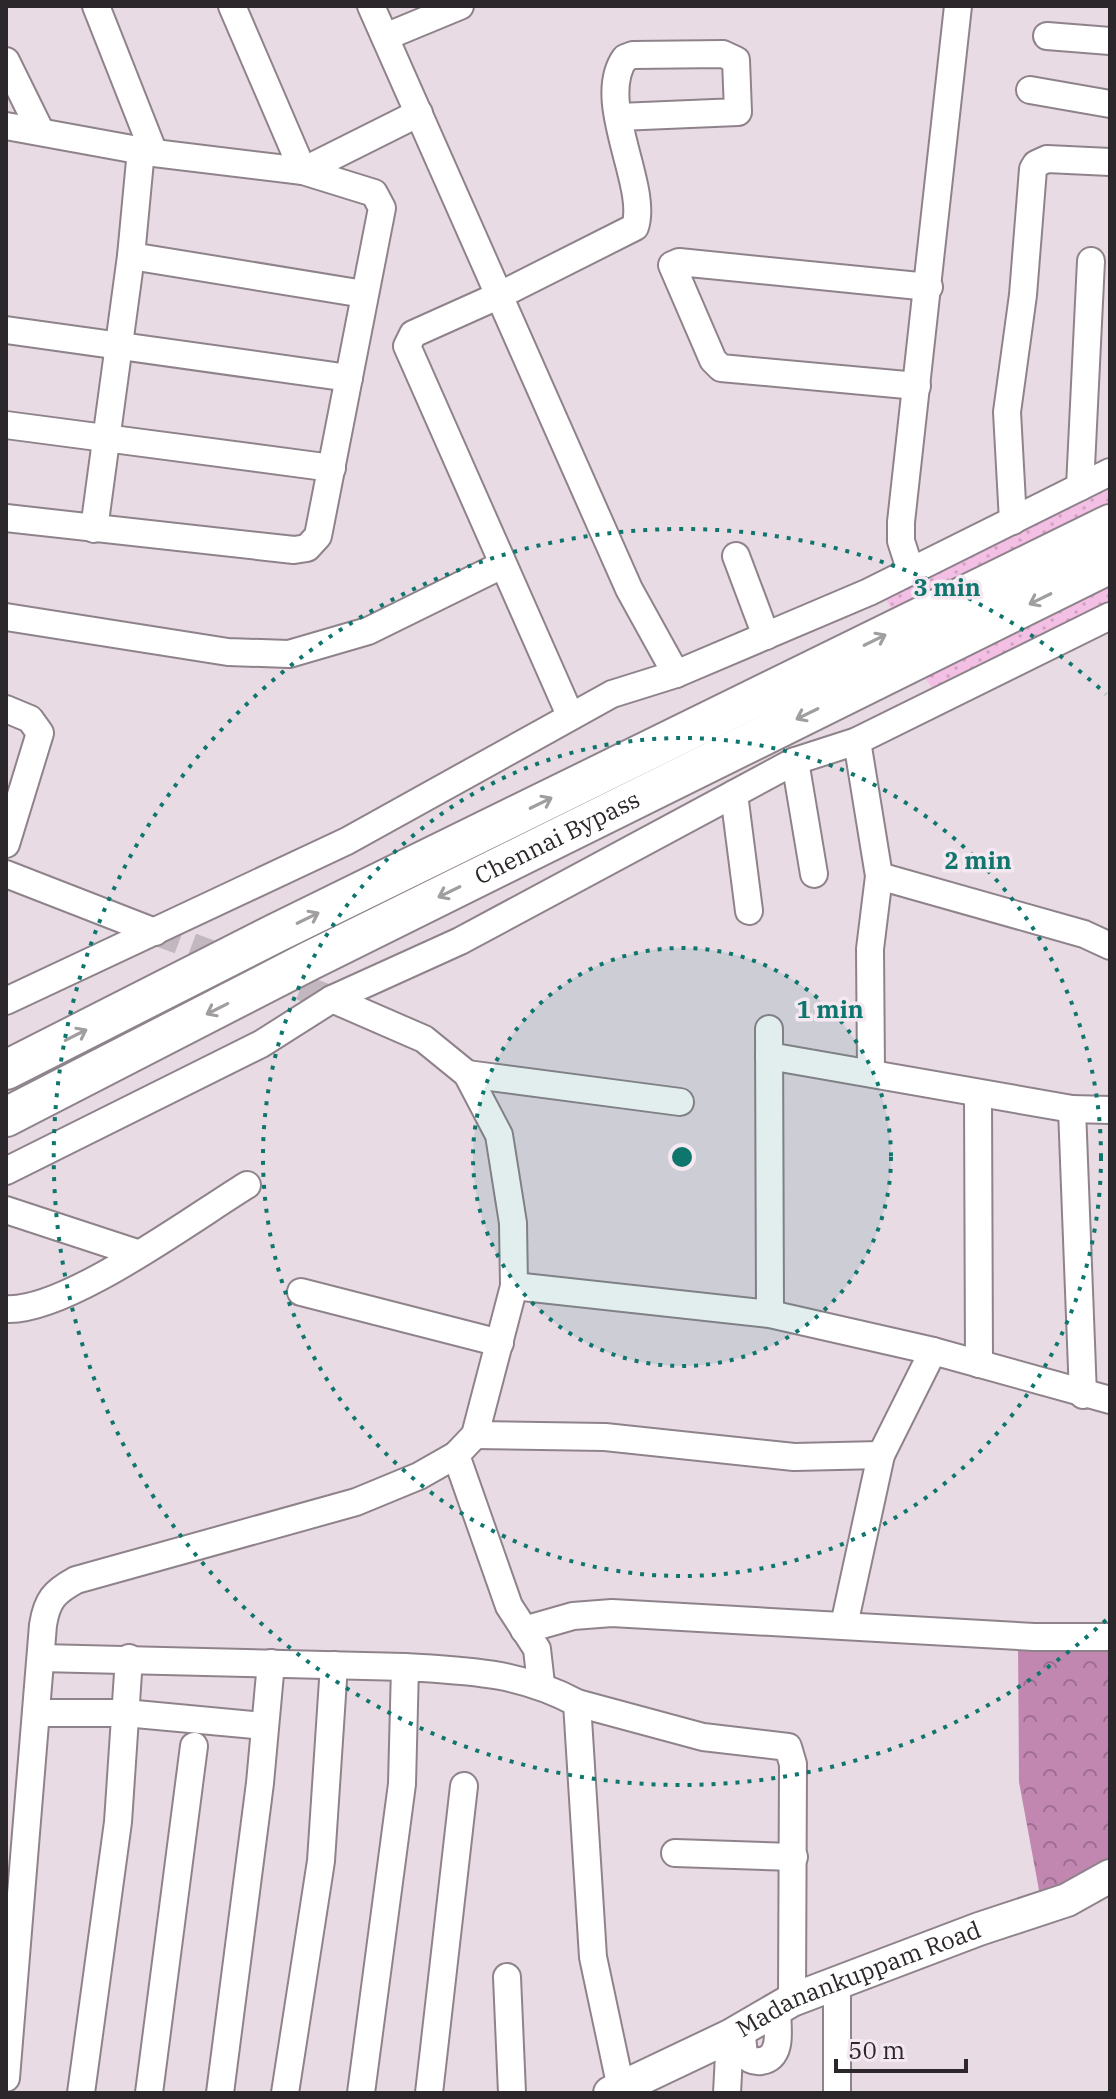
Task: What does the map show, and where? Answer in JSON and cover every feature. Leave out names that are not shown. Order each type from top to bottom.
[{"type":"highway","name":"Chennai Bypass","points":[[6,1070],[291,926],[1110,524]]},
{"type":"highway","name":"Chennai Bypass","points":[[6,1117],[309,961],[1110,564]]},
{"type":"main road","name":"Madanankuppam Road","points":[[618,2091],[736,2033],[785,2005],[837,1982],[1067,1900],[1110,1876]]},
{"type":"street","points":[[94,529],[104,437],[147,152],[96,6]]},
{"type":"street","points":[[232,6],[303,171]]},
{"type":"street","points":[[371,6],[629,589],[676,674]]},
{"type":"street","points":[[385,37],[460,6]]},
{"type":"street","points":[[910,569],[901,541],[901,522],[958,6]]},
{"type":"street","points":[[1047,36],[1110,41]]},
{"type":"street","points":[[570,715],[407,346],[413,334],[500,295],[635,227],[638,209],[623,151],[619,117],[617,81],[625,58],[633,55],[723,54],[736,60],[738,112],[619,117]]},
{"type":"street","points":[[6,61],[40,130]]},
{"type":"street","points":[[1030,90],[1110,104]]},
{"type":"street","points":[[303,171],[419,113]]},
{"type":"street","points":[[6,126],[147,152],[303,171],[374,193],[382,208],[318,536],[307,548],[294,550],[6,518]]},
{"type":"street","points":[[1013,521],[1007,412],[1023,295],[1033,169],[1047,159],[1110,162]]},
{"type":"street","points":[[131,256],[364,294]]},
{"type":"street","points":[[1080,487],[1091,261]]},
{"type":"street","points":[[917,386],[721,368],[713,360],[672,265],[679,262],[929,287]]},
{"type":"street","points":[[6,330],[349,378]]},
{"type":"street","points":[[6,425],[332,468]]},
{"type":"street","points":[[6,1001],[73,966],[155,932],[347,841],[612,694],[676,674],[869,592],[1110,472]]},
{"type":"street","points":[[736,556],[766,636]]},
{"type":"street","points":[[6,617],[228,652],[289,654],[368,631],[502,565]]},
{"type":"street","points":[[6,1171],[261,1044],[332,999],[460,941],[795,761],[857,741],[1110,616]]},
{"type":"street","points":[[6,709],[30,719],[40,733],[6,844]]},
{"type":"street","points":[[857,741],[879,876],[870,949],[871,1071]]},
{"type":"street","points":[[795,761],[814,874]]},
{"type":"street","points":[[734,794],[749,911]]},
{"type":"street","points":[[6,874],[155,932]]},
{"type":"street","points":[[879,876],[1084,934],[1110,946]]},
{"type":"street","points":[[6,2078],[46,1606],[55,1591],[76,1580],[356,1502],[419,1476],[456,1455],[475,1435],[514,1286],[506,1163],[499,1135],[467,1074],[424,1039],[332,999]]},
{"type":"street","points":[[769,1029],[770,1314]]},
{"type":"street","points":[[769,1056],[871,1071],[978,1094],[1072,1109],[1110,1110]]},
{"type":"street","points":[[467,1074],[680,1102]]},
{"type":"street","points":[[978,1094],[979,1364]]},
{"type":"street","points":[[1072,1109],[1083,1395]]},
{"type":"street","points":[[6,1309],[46,1303],[82,1287],[247,1185]]},
{"type":"street","points":[[6,1210],[137,1253]]},
{"type":"street","points":[[514,1286],[770,1314],[933,1351],[1110,1400]]},
{"type":"street","points":[[301,1292],[500,1343]]},
{"type":"street","points":[[844,1625],[881,1455],[933,1351]]},
{"type":"street","points":[[475,1435],[605,1437],[794,1457],[881,1455]]},
{"type":"street","points":[[456,1455],[509,1606],[537,1649],[541,1684]]},
{"type":"street","points":[[524,1630],[573,1616],[612,1613],[1034,1637],[1110,1637]]},
{"type":"street","points":[[41,1658],[129,1658],[477,1671],[541,1684],[577,1703],[703,1737],[788,1747],[793,1764],[794,1857],[785,2005]]},
{"type":"street","points":[[81,2093],[118,1822],[129,1658]]},
{"type":"street","points":[[220,2093],[271,1663]]},
{"type":"street","points":[[285,2093],[321,1861],[334,1665]]},
{"type":"street","points":[[361,2093],[402,1784],[405,1667]]},
{"type":"street","points":[[577,1703],[593,1957],[618,2091]]},
{"type":"street","points":[[36,1713],[125,1713],[264,1726]]},
{"type":"street","points":[[149,2093],[194,1746]]},
{"type":"street","points":[[429,2093],[464,1786]]},
{"type":"street","points":[[675,1853],[794,1857]]},
{"type":"street","points":[[507,1977],[512,2093]]},
{"type":"street","points":[[837,1982],[837,2093]]},
{"type":"street","points":[[727,2093],[736,2033]]},
{"type":"shaded area","points":[[1110,484],[1110,514],[896,617],[884,596]]},
{"type":"shaded area","points":[[1110,576],[1110,604],[935,692],[920,671]]},
{"type":"green space","points":[[1018,1641],[1110,1644],[1110,1862],[1041,1901],[1019,1782]]},
{"type":"tunnel","points":[[155,932],[332,999]]}]
